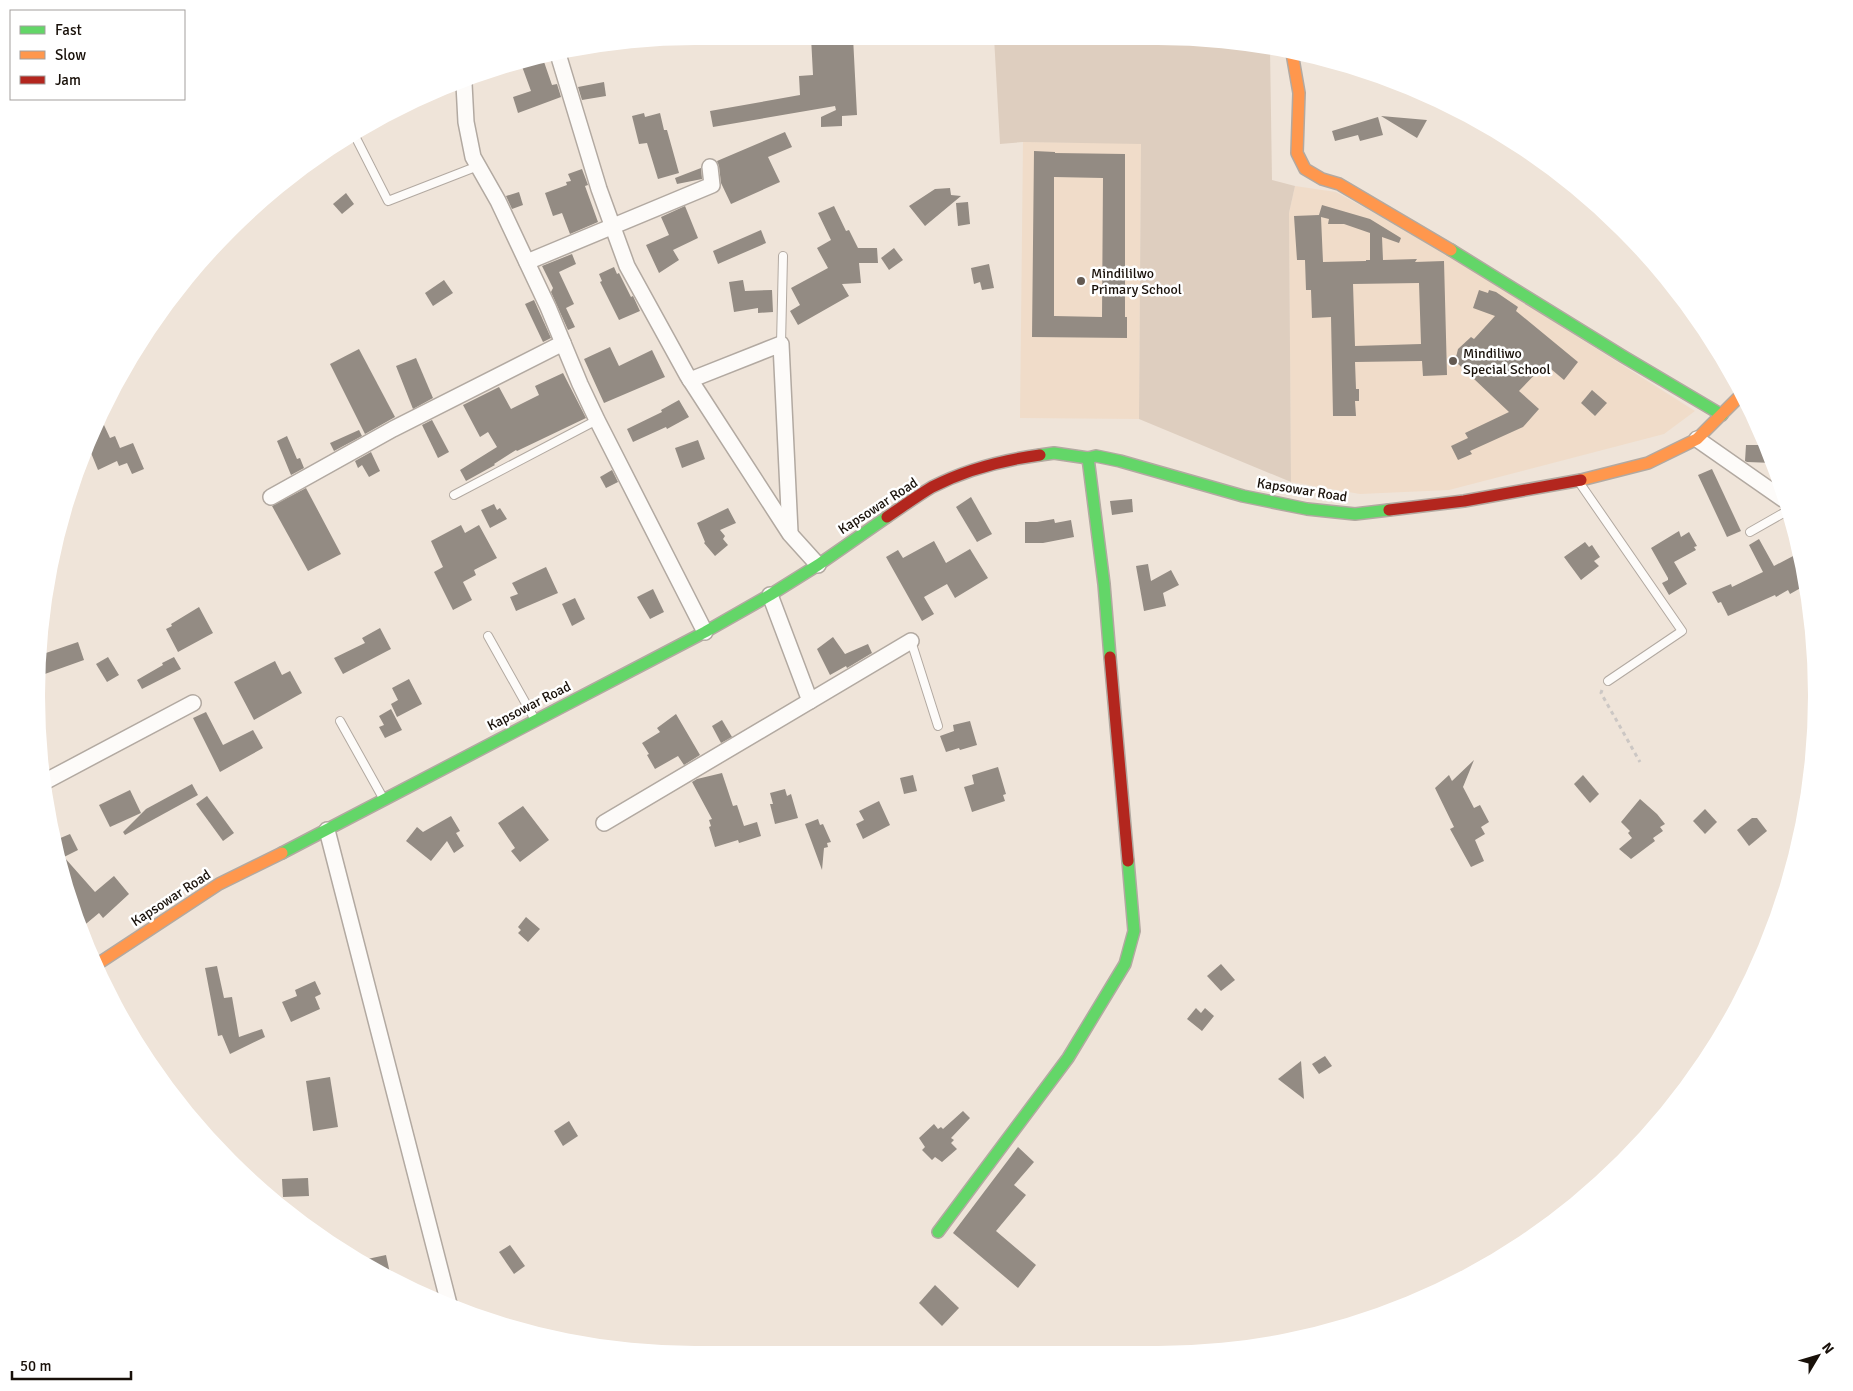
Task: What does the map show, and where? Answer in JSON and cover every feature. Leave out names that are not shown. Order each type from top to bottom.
[{"type":"main road","points":[[1293,59],[1299,93],[1298,153],[1305,169],[1322,179],[1338,184],[1484,269],[1722,415]]},
{"type":"main road","name":"Kapsowar Road","points":[[102,961],[219,884],[328,830],[705,632],[818,565],[860,534],[933,487],[979,468],[1018,458],[1054,453],[1088,458],[1096,456],[1243,496],[1307,509],[1355,514],[1464,501],[1578,481],[1648,462],[1697,439],[1737,400]]},
{"type":"main road","points":[[938,1232],[1068,1058],[1125,964],[1134,931],[1104,584],[1088,458]]},
{"type":"street","points":[[560,59],[599,189],[627,266],[690,380],[790,534],[818,565]]},
{"type":"street","points":[[464,88],[466,122],[473,157],[498,201],[527,262],[597,420],[705,632]]},
{"type":"street","points":[[527,262],[712,185],[710,167]]},
{"type":"street","points":[[271,497],[393,429],[563,343]]},
{"type":"street","points":[[690,380],[781,344],[790,534]]},
{"type":"street","points":[[1697,439],[1775,494]]},
{"type":"street","points":[[770,595],[810,701]]},
{"type":"street","points":[[604,823],[911,640]]},
{"type":"street","points":[[51,778],[193,703]]},
{"type":"street","points":[[328,830],[447,1296]]},
{"type":"lane","points":[[357,140],[388,201],[478,166]]},
{"type":"lane","points":[[781,344],[783,256]]},
{"type":"lane","points":[[454,495],[597,420]]},
{"type":"lane","points":[[1578,481],[1682,631],[1608,681]]},
{"type":"lane","points":[[1750,532],[1782,514]]},
{"type":"lane","points":[[488,636],[535,720]]},
{"type":"lane","points":[[911,640],[938,726]]},
{"type":"lane","points":[[340,720],[384,800]]},
{"type":"path","points":[[1608,681],[1601,693],[1640,762]]},
{"type":"shaded area","points":[[994,45],[1200,46],[1270,55],[1272,180],[1295,186],[1289,213],[1291,482],[1139,419],[1141,144],[1023,142],[1000,144]]},
{"type":"shaded area","name":"Mindililwo Primary School","points":[[1023,142],[1141,143],[1139,419],[1020,418]]},
{"type":"shaded area","name":"Mindiliwo Special School","points":[[1295,186],[1336,192],[1434,246],[1695,411],[1664,434],[1449,490],[1360,494],[1291,482],[1289,213]]},
{"type":"building","points":[[811,45],[853,45],[857,115],[842,116],[842,126],[821,127],[821,117],[836,110],[835,106],[713,127],[710,111],[800,95],[799,76],[813,75]]},
{"type":"building","points":[[544,63],[552,85],[557,84],[561,97],[518,113],[513,97],[531,91],[523,68]]},
{"type":"building","points":[[604,82],[606,96],[582,100],[578,87]]},
{"type":"building","points":[[644,113],[645,117],[660,113],[664,130],[667,130],[679,173],[658,179],[647,143],[639,144],[632,116]]},
{"type":"building","points":[[1381,116],[1427,120],[1417,138]]},
{"type":"building","points":[[1378,117],[1383,135],[1360,141],[1358,135],[1335,141],[1332,131]]},
{"type":"building","points":[[785,132],[792,147],[768,157],[780,182],[731,204],[721,183],[717,161]]},
{"type":"building","points":[[1034,151],[1125,154],[1125,317],[1127,317],[1127,338],[1032,337]],"holes":[[[1054,177],[1103,178],[1102,317],[1054,316]]]},
{"type":"building","points":[[701,168],[702,179],[677,184],[675,178]]},
{"type":"building","points":[[582,169],[588,185],[585,186],[598,222],[570,234],[562,213],[553,216],[545,193],[567,185],[566,182],[571,181],[568,174]]},
{"type":"building","points":[[950,188],[951,195],[961,196],[925,226],[909,206],[935,189]]},
{"type":"building","points":[[519,192],[523,205],[512,209],[506,196]]},
{"type":"building","points":[[346,193],[354,204],[342,214],[333,204]]},
{"type":"building","points":[[968,202],[970,224],[958,226],[956,203]]},
{"type":"building","points":[[1322,205],[1370,219],[1401,238],[1399,243],[1382,237],[1383,260],[1417,259],[1415,262],[1444,261],[1447,375],[1423,376],[1422,361],[1355,362],[1356,389],[1359,389],[1359,401],[1355,401],[1356,416],[1333,416],[1331,317],[1312,318],[1311,290],[1306,290],[1305,260],[1297,260],[1294,216],[1319,215]],"holes":[[[1321,217],[1329,219],[1328,224],[1344,224],[1370,233],[1370,260],[1323,262]],[[1419,283],[1421,344],[1355,346],[1353,284]]]},
{"type":"building","points":[[685,206],[698,238],[673,250],[679,260],[659,273],[646,245],[669,235],[661,217]]},
{"type":"building","points":[[834,206],[846,231],[849,230],[858,248],[877,248],[878,263],[859,263],[861,283],[842,284],[849,296],[798,325],[790,311],[800,305],[791,288],[828,268],[817,248],[831,240],[818,213]]},
{"type":"building","points":[[761,230],[766,243],[718,264],[713,251]]},
{"type":"building","points":[[894,248],[903,260],[889,270],[881,258]]},
{"type":"building","points":[[572,254],[576,264],[559,272],[574,304],[566,308],[575,327],[568,330],[551,292],[553,288],[542,266]]},
{"type":"building","points":[[989,264],[994,288],[982,290],[980,282],[974,284],[971,268]]},
{"type":"building","points":[[614,267],[631,297],[633,296],[640,311],[619,320],[600,282],[602,281],[599,274]]},
{"type":"building","points":[[444,280],[453,293],[433,306],[425,293]]},
{"type":"building","points":[[743,280],[745,291],[772,290],[773,312],[758,313],[758,308],[734,312],[729,282]]},
{"type":"building","points":[[1479,290],[1488,293],[1489,290],[1496,292],[1518,307],[1516,311],[1578,362],[1564,380],[1545,364],[1519,391],[1539,409],[1523,427],[1470,451],[1472,454],[1458,460],[1451,446],[1468,438],[1465,433],[1509,412],[1455,361],[1458,349],[1471,337],[1474,339],[1495,316],[1473,308]]},
{"type":"building","points":[[534,300],[551,338],[543,342],[525,304]]},
{"type":"building","points":[[610,347],[619,366],[652,350],[665,377],[604,403],[584,359]]},
{"type":"building","points":[[359,349],[395,417],[365,434],[330,364]]},
{"type":"building","points":[[416,358],[433,398],[413,409],[396,366]]},
{"type":"building","points":[[563,373],[586,418],[516,450],[495,465],[466,481],[460,470],[497,447],[488,432],[480,437],[463,405],[499,387],[511,409],[539,395],[535,386]]},
{"type":"building","points":[[1592,390],[1607,403],[1595,416],[1581,403]]},
{"type":"building","points":[[679,400],[689,417],[667,429],[666,427],[633,442],[627,429],[662,412],[661,410]]},
{"type":"building","points":[[432,420],[449,452],[438,458],[422,425]]},
{"type":"building","points":[[104,426],[110,438],[115,436],[120,448],[133,443],[144,469],[132,474],[127,463],[119,466],[117,461],[98,470],[92,455]]},
{"type":"building","points":[[359,430],[362,436],[334,451],[330,443]]},
{"type":"building","points":[[287,436],[297,459],[300,458],[304,468],[291,475],[277,441]]},
{"type":"building","points":[[698,440],[705,459],[682,468],[675,448]]},
{"type":"building","points":[[1746,445],[1757,445],[1764,463],[1745,461]]},
{"type":"building","points":[[371,452],[380,471],[369,477],[362,465],[358,468],[355,461]]},
{"type":"building","points":[[1712,469],[1741,531],[1727,537],[1698,475]]},
{"type":"building","points":[[612,470],[618,482],[606,488],[600,477]]},
{"type":"building","points":[[306,488],[341,554],[308,571],[272,506]]},
{"type":"building","points":[[971,497],[992,534],[977,542],[956,507]]},
{"type":"building","points":[[1132,499],[1133,512],[1112,515],[1110,501]]},
{"type":"building","points":[[494,504],[497,510],[500,508],[507,519],[490,528],[481,510]]},
{"type":"building","points":[[728,508],[736,523],[720,530],[725,536],[723,539],[728,545],[715,556],[704,543],[697,523]]},
{"type":"building","points":[[1054,519],[1055,523],[1071,520],[1074,537],[1043,543],[1025,543],[1025,522]]},
{"type":"building","points":[[461,525],[465,533],[479,525],[497,558],[474,570],[476,575],[463,582],[472,600],[453,610],[434,572],[443,567],[431,541]]},
{"type":"building","points":[[1679,531],[1681,537],[1689,532],[1697,546],[1694,547],[1696,550],[1674,562],[1687,584],[1669,595],[1662,583],[1668,580],[1668,578],[1651,548]]},
{"type":"building","points":[[1759,539],[1774,566],[1793,556],[1799,589],[1790,594],[1788,590],[1776,597],[1775,595],[1728,616],[1721,602],[1718,603],[1712,592],[1731,584],[1732,587],[1763,572],[1749,545]]},
{"type":"building","points":[[934,541],[946,563],[970,549],[988,578],[955,598],[947,584],[924,597],[934,614],[922,621],[886,557],[898,550],[903,558]]},
{"type":"building","points":[[1585,542],[1589,547],[1592,545],[1600,557],[1594,561],[1599,566],[1581,580],[1564,557]]},
{"type":"building","points":[[1148,564],[1151,581],[1171,570],[1179,585],[1163,593],[1166,606],[1144,611],[1136,566]]},
{"type":"building","points":[[546,567],[558,593],[516,611],[510,597],[518,594],[512,583]]},
{"type":"building","points":[[653,589],[664,612],[650,619],[637,597]]},
{"type":"building","points":[[575,598],[585,619],[572,626],[562,604]]},
{"type":"building","points":[[199,607],[213,633],[178,652],[166,629]]},
{"type":"building","points":[[380,628],[391,649],[343,674],[334,658],[365,643],[362,638]]},
{"type":"building","points":[[833,637],[845,654],[868,644],[872,653],[847,668],[846,666],[830,675],[817,649]]},
{"type":"building","points":[[78,642],[84,660],[46,674],[46,653]]},
{"type":"building","points":[[108,657],[119,675],[107,682],[96,664]]},
{"type":"building","points":[[174,657],[181,669],[142,689],[137,680]]},
{"type":"building","points":[[275,661],[282,675],[290,671],[302,693],[254,720],[234,682]]},
{"type":"building","points":[[409,679],[422,704],[397,717],[391,704],[398,700],[392,688]]},
{"type":"building","points":[[391,709],[402,730],[385,738],[379,727],[384,725],[379,716]]},
{"type":"building","points":[[206,712],[223,745],[253,730],[263,748],[220,772],[193,718]]},
{"type":"building","points":[[676,714],[700,755],[684,765],[678,756],[655,769],[642,743],[660,732],[657,728]]},
{"type":"building","points":[[722,720],[732,737],[721,743],[712,726]]},
{"type":"building","points":[[970,721],[977,745],[946,752],[940,736],[954,731],[953,725]]},
{"type":"building","points":[[1474,760],[1463,787],[1474,808],[1480,805],[1489,822],[1481,827],[1485,834],[1475,840],[1484,861],[1471,867],[1450,829],[1454,827],[1435,788],[1449,775],[1452,781]]},
{"type":"building","points":[[998,767],[1006,794],[1003,795],[1005,801],[972,812],[964,787],[974,784],[972,775]]},
{"type":"building","points":[[722,773],[733,806],[737,805],[744,826],[757,822],[761,836],[739,843],[738,840],[715,847],[709,827],[711,826],[709,820],[712,819],[692,782]]},
{"type":"building","points":[[913,775],[917,791],[904,794],[900,778]]},
{"type":"building","points":[[1583,775],[1599,794],[1590,803],[1574,784]]},
{"type":"building","points":[[192,784],[198,795],[125,835],[123,832],[146,809]]},
{"type":"building","points":[[785,789],[787,796],[791,794],[798,818],[775,824],[770,804],[773,804],[770,793]]},
{"type":"building","points":[[130,790],[141,813],[110,827],[99,805]]},
{"type":"building","points":[[207,796],[234,833],[223,841],[196,804]]},
{"type":"building","points":[[1640,799],[1665,824],[1660,827],[1663,831],[1653,838],[1655,841],[1631,859],[1619,849],[1632,838],[1628,833],[1630,831],[1621,822]]},
{"type":"building","points":[[879,801],[890,825],[863,839],[856,824],[864,820],[859,811]]},
{"type":"building","points":[[523,806],[549,840],[520,862],[511,851],[515,848],[498,823]]},
{"type":"building","points":[[1705,809],[1717,822],[1705,834],[1693,821]]},
{"type":"building","points":[[451,816],[460,831],[456,833],[464,846],[454,853],[447,841],[431,861],[406,841],[417,827],[423,832]]},
{"type":"building","points":[[1752,818],[1757,818],[1767,831],[1749,846],[1737,830]]},
{"type":"building","points":[[818,819],[820,825],[823,824],[831,842],[827,843],[828,847],[824,848],[822,870],[805,824]]},
{"type":"building","points":[[70,834],[78,850],[65,856],[61,838]]},
{"type":"building","points":[[66,859],[95,892],[114,876],[129,894],[103,918],[99,913],[87,923]]},
{"type":"building","points":[[526,917],[540,929],[528,942],[518,933],[521,930],[518,927]]},
{"type":"building","points":[[1221,964],[1235,980],[1221,991],[1207,976]]},
{"type":"building","points":[[217,966],[224,998],[232,997],[239,1037],[262,1029],[265,1037],[230,1054],[222,1035],[218,1036],[205,968]]},
{"type":"building","points":[[315,981],[321,994],[315,997],[320,1009],[291,1022],[282,1002],[297,996],[295,990]]},
{"type":"building","points":[[1196,1008],[1201,1013],[1205,1008],[1214,1016],[1202,1031],[1187,1019]]},
{"type":"building","points":[[1325,1056],[1332,1066],[1319,1074],[1312,1064]]},
{"type":"building","points":[[1301,1061],[1304,1099],[1278,1079]]},
{"type":"building","points":[[330,1077],[338,1127],[313,1131],[306,1081]]},
{"type":"building","points":[[963,1111],[970,1118],[951,1138],[954,1140],[951,1143],[957,1149],[942,1162],[935,1157],[932,1160],[922,1150],[925,1147],[919,1138],[934,1124],[938,1129],[941,1127],[943,1129]]},
{"type":"building","points":[[569,1121],[578,1136],[563,1146],[554,1131]]},
{"type":"building","points":[[1018,1147],[1034,1162],[1014,1185],[1026,1195],[996,1231],[1036,1265],[1018,1288],[953,1233]]},
{"type":"building","points":[[308,1178],[309,1196],[283,1197],[282,1179]]},
{"type":"building","points":[[510,1245],[525,1266],[514,1274],[499,1252]]},
{"type":"building","points":[[386,1255],[389,1269],[370,1259]]},
{"type":"building","points":[[935,1285],[959,1308],[942,1326],[919,1303]]},
{"type":"traffic: fast","points":[[1451,250],[1722,415]]},
{"type":"traffic: fast","points":[[1040,455],[1054,453],[1088,458],[1096,456],[1243,496],[1307,509],[1355,514],[1389,510]]},
{"type":"traffic: fast","points":[[1088,458],[1104,584],[1110,657]]},
{"type":"traffic: fast","points":[[282,853],[705,632],[818,565],[887,517]]},
{"type":"traffic: fast","points":[[938,1232],[1068,1058],[1125,964],[1134,931],[1128,861]]},
{"type":"traffic: slow","points":[[1293,59],[1299,93],[1297,153],[1305,169],[1322,179],[1339,184],[1451,250]]},
{"type":"traffic: slow","points":[[1581,480],[1648,463],[1697,439],[1737,399]]},
{"type":"traffic: slow","points":[[102,961],[219,884],[282,853]]},
{"type":"traffic: jam","points":[[887,517],[932,487],[958,476],[998,463],[1040,455]]},
{"type":"traffic: jam","points":[[1389,510],[1464,501],[1581,480]]},
{"type":"traffic: jam","points":[[1110,657],[1128,861]]},
{"type":"place","name":"Mindililwo Primary School","points":[[1081,281]]},
{"type":"place","name":"Mindiliwo Special School","points":[[1453,361]]}]
